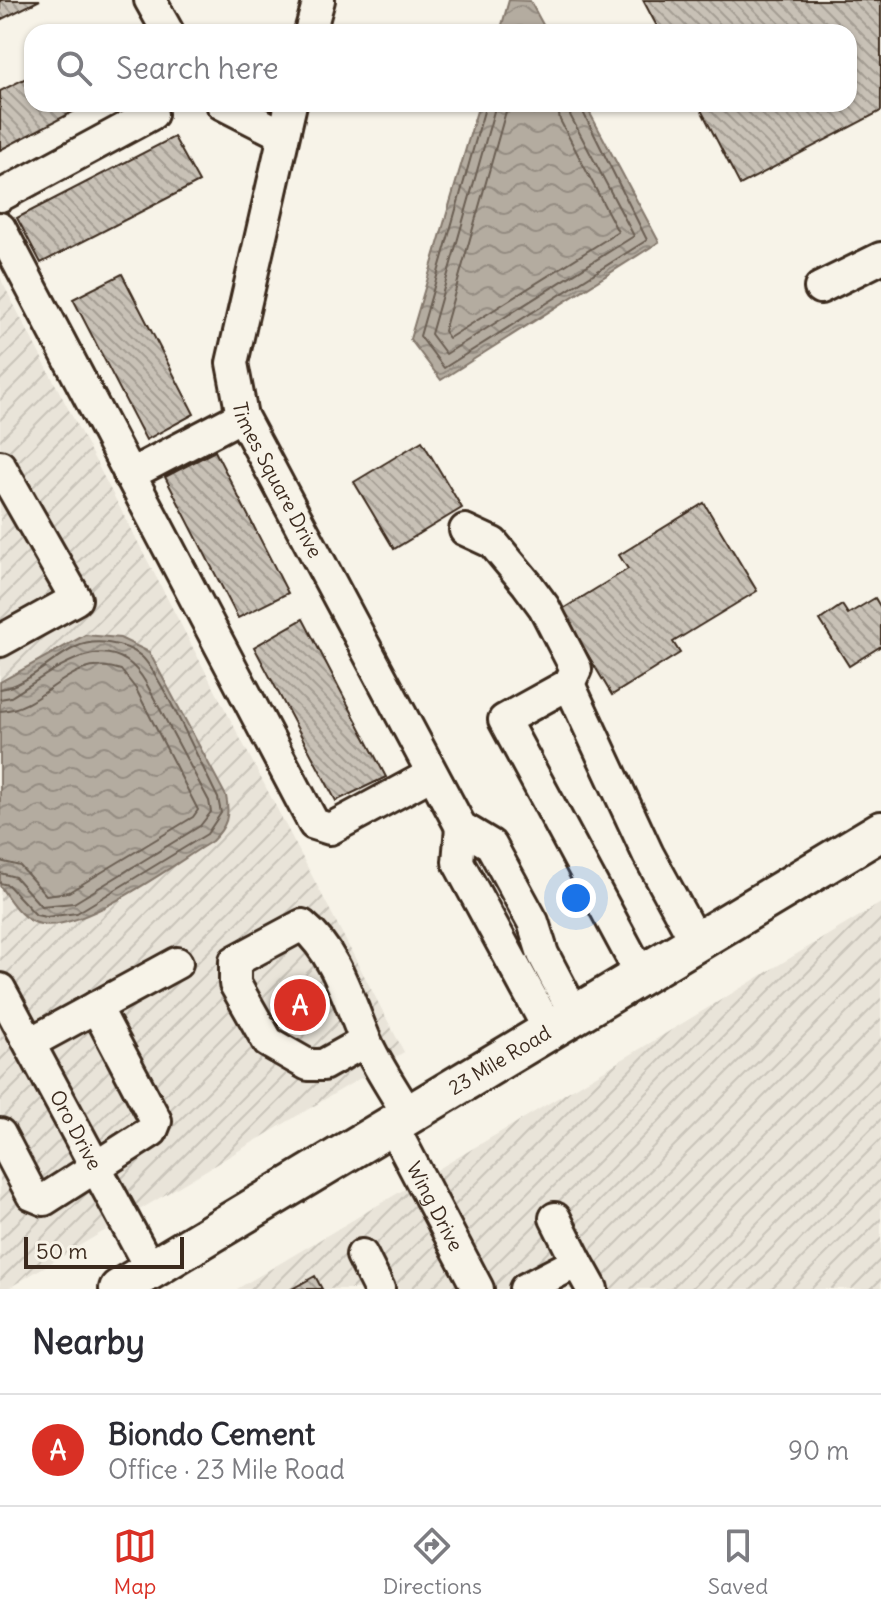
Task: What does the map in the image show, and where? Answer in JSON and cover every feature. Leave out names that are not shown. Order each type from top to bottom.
[{"type":"main road","name":"23 Mile Road","points":[[119,1289],[881,831]]},
{"type":"street","points":[[150,0],[164,24]]},
{"type":"street","points":[[312,24],[319,0]]},
{"type":"street","points":[[238,112],[283,135]]},
{"type":"street","name":"Times Square Drive","points":[[289,112],[232,363],[242,416],[461,827],[491,845],[521,901],[543,954],[562,1023]]},
{"type":"street","points":[[0,196],[152,114]]},
{"type":"street","points":[[0,228],[314,824],[330,829],[432,774]]},
{"type":"street","points":[[820,288],[881,258]]},
{"type":"street","points":[[129,475],[242,416]]},
{"type":"street","points":[[0,466],[76,599],[0,641]]},
{"type":"street","points":[[465,530],[493,543],[544,607],[576,669],[569,684],[504,720],[641,975]]},
{"type":"street","points":[[569,684],[648,854],[696,942]]},
{"type":"street","name":"Times Square Drive","points":[[461,827],[458,862],[501,947],[562,1023]]},
{"type":"street","points":[[487,919],[521,901]]},
{"type":"street","name":"Wing Drive","points":[[366,1041],[323,1065],[308,1065],[268,1042],[235,984],[235,961],[302,925],[317,937],[347,990],[400,1120],[478,1289]]},
{"type":"street","points":[[30,1043],[177,963]]},
{"type":"street","name":"Oro Drive","points":[[0,989],[151,1270]]},
{"type":"street","points":[[0,1134],[32,1195],[44,1200],[152,1131],[156,1121],[96,1007]]},
{"type":"street","points":[[555,1218],[592,1289]]},
{"type":"street","points":[[362,1255],[379,1289]]},
{"type":"street","points":[[525,1289],[577,1262]]},
{"type":"shaded area","points":[[0,278],[404,1052],[7,1289],[0,1289]]},
{"type":"shaded area","points":[[881,903],[881,1289],[237,1289],[635,1052]]},
{"type":"water","points":[[509,0],[530,1],[543,24],[502,24]]},
{"type":"water","points":[[477,112],[589,112],[659,242],[441,380],[410,339]]},
{"type":"water","points":[[85,635],[120,638],[149,652],[226,796],[228,809],[224,825],[212,841],[98,910],[52,925],[34,922],[24,916],[0,886],[0,682]]},
{"type":"building","points":[[0,0],[40,0],[0,20]]},
{"type":"building","points":[[643,0],[881,0],[881,111],[740,185],[702,112],[857,112],[857,24],[656,24]]},
{"type":"building","points":[[24,79],[24,112],[73,112],[0,150],[0,91]]},
{"type":"building","points":[[174,137],[199,182],[41,263],[17,218]]},
{"type":"building","points":[[122,274],[194,414],[146,440],[73,299]]},
{"type":"building","points":[[422,441],[462,508],[394,549],[354,482]]},
{"type":"building","points":[[215,451],[288,593],[238,618],[165,477]]},
{"type":"building","points":[[704,503],[757,591],[673,642],[680,653],[612,695],[561,610],[628,569],[619,555]]},
{"type":"building","points":[[875,598],[881,608],[881,646],[849,666],[820,620],[842,605],[848,614]]},
{"type":"building","points":[[303,619],[386,777],[336,801],[254,647]]},
{"type":"building","points":[[315,1276],[322,1289],[292,1289]]},
{"type":"place","name":"Biondo Cement","points":[[300,1005]]}]
